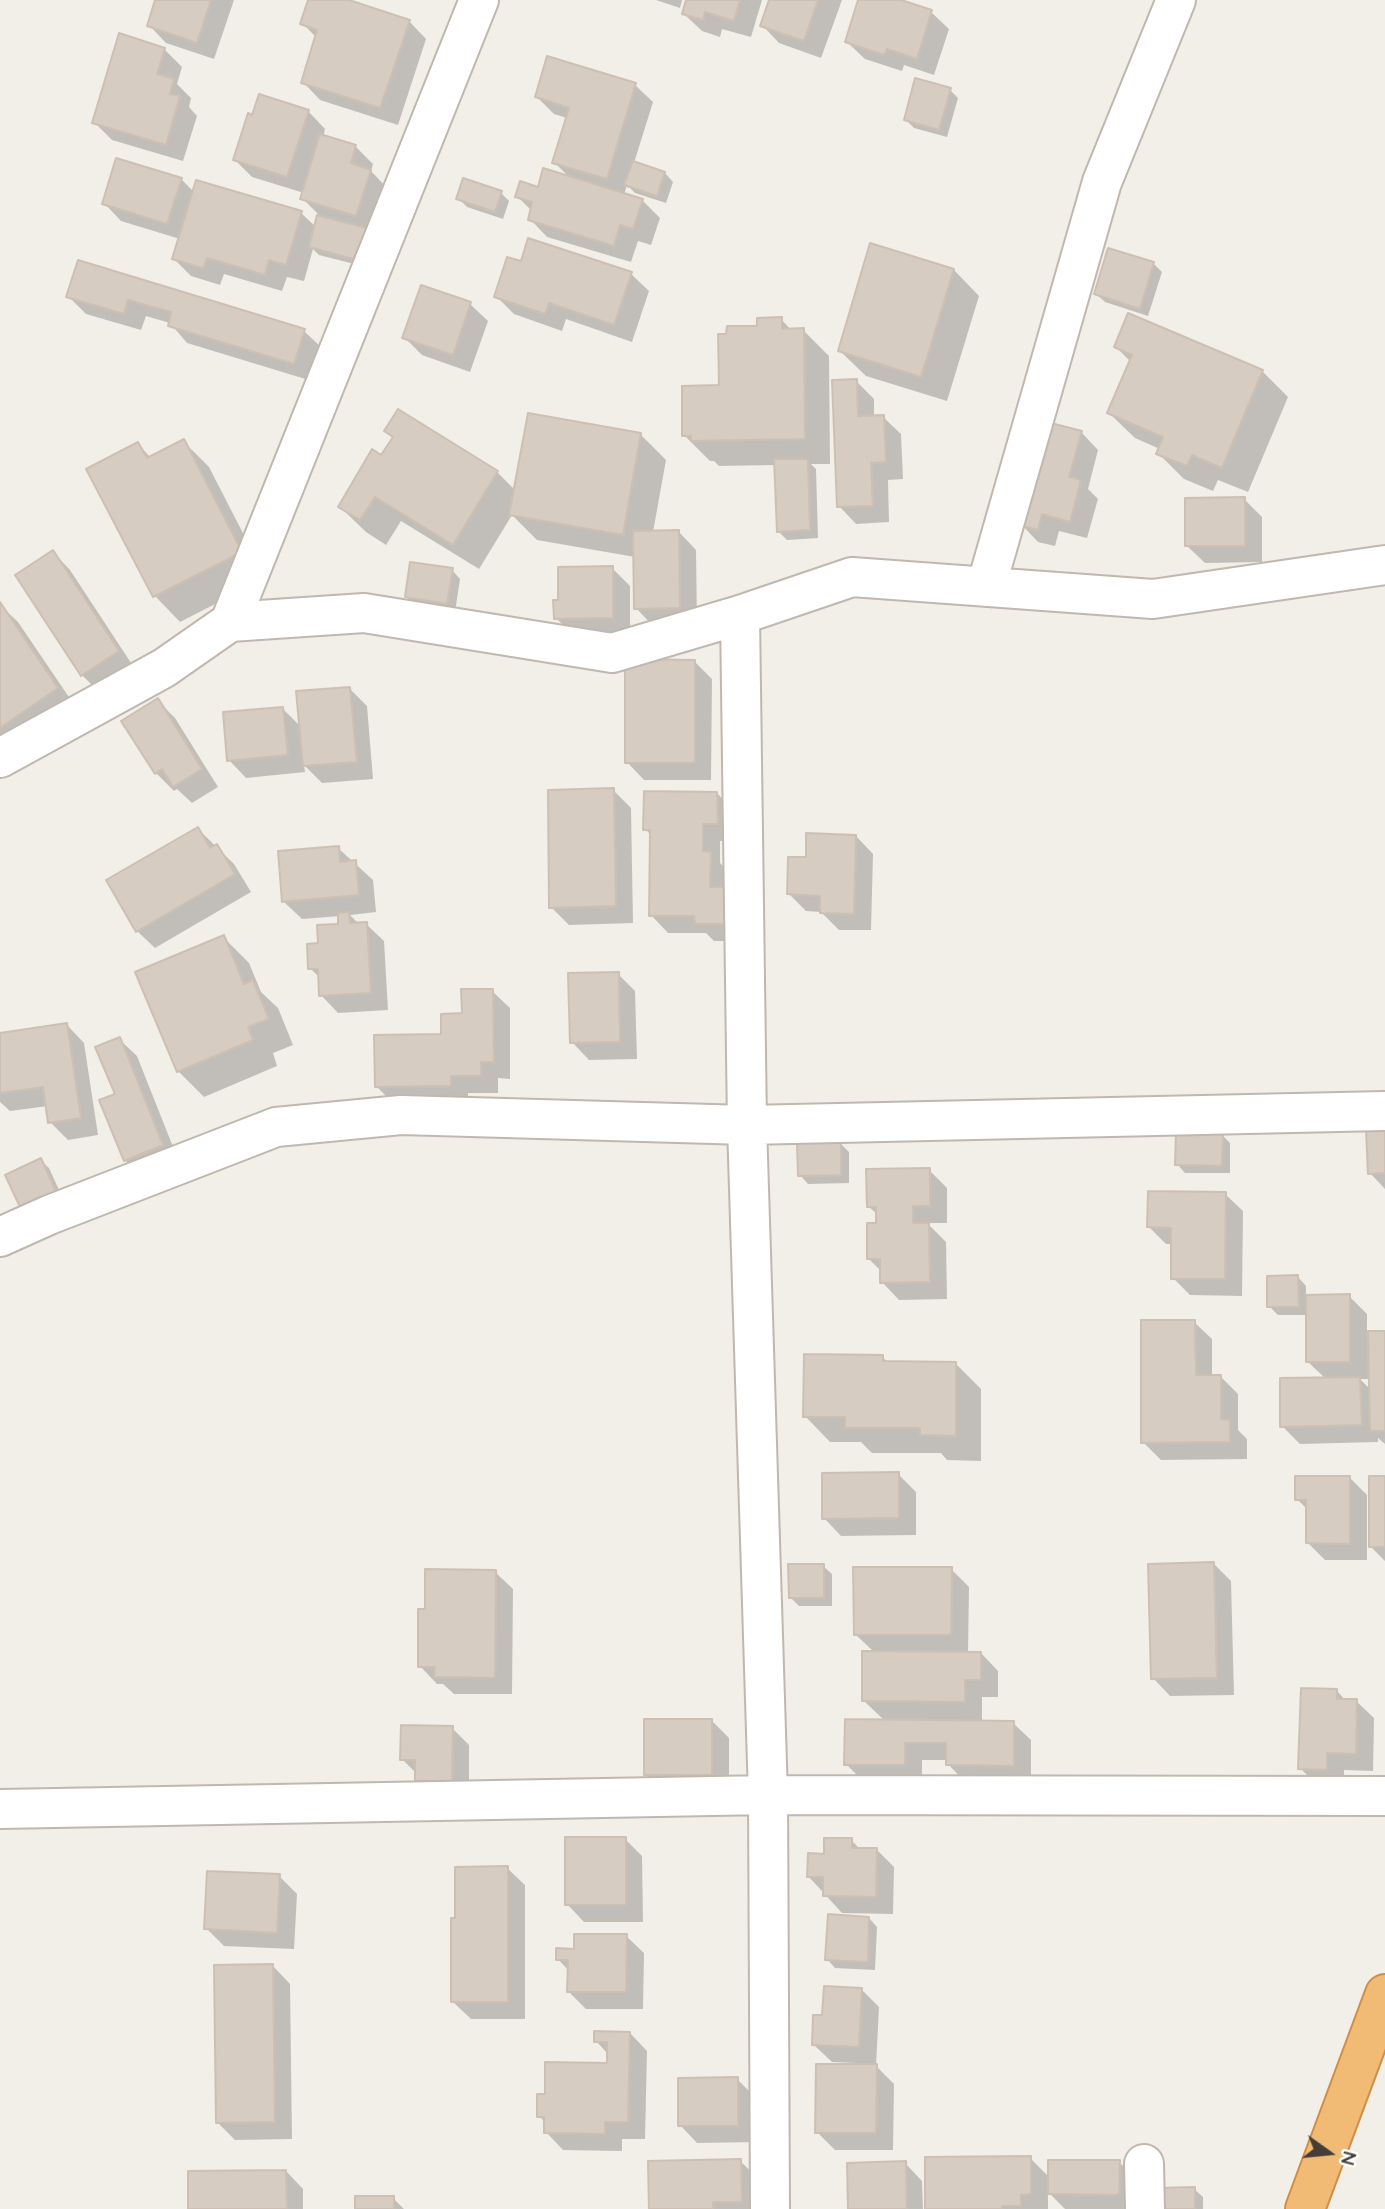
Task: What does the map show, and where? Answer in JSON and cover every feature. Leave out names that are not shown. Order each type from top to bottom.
[{"type":"highway","points":[[1304,2209],[1385,1994]]},
{"type":"street","points":[[986,587],[1102,182],[1176,0]]},
{"type":"street","points":[[230,622],[473,1]]},
{"type":"street","points":[[0,758],[164,668],[230,622],[364,613],[612,653],[740,615],[852,577],[1153,599],[1385,565]]},
{"type":"street","points":[[740,615],[747,1125],[768,1795],[770,2209]]},
{"type":"street","points":[[0,1237],[62,1210],[276,1127],[401,1115],[747,1125],[1385,1111]]},
{"type":"street","points":[[0,1809],[768,1795],[1385,1796]]},
{"type":"street","points":[[1144,2164],[1145,2209]]},
{"type":"building","points":[[155,0],[211,0],[197,43],[147,26]]},
{"type":"building","points":[[308,0],[349,0],[410,20],[380,108],[301,83],[317,30],[300,24]]},
{"type":"building","points":[[686,0],[740,0],[734,21],[705,12],[703,20],[682,14]]},
{"type":"building","points":[[769,0],[818,0],[804,41],[760,26]]},
{"type":"building","points":[[858,0],[901,0],[932,10],[917,59],[887,49],[884,55],[845,42]]},
{"type":"building","points":[[119,33],[165,48],[157,74],[174,79],[170,94],[180,96],[166,145],[92,123]]},
{"type":"building","points":[[547,56],[636,83],[607,179],[552,163],[569,108],[535,97]]},
{"type":"building","points":[[915,78],[951,88],[939,130],[904,120]]},
{"type":"building","points":[[259,94],[309,110],[287,177],[233,160],[248,113],[252,115]]},
{"type":"building","points":[[320,134],[356,145],[351,163],[371,170],[356,216],[300,199]]},
{"type":"building","points":[[116,158],[182,178],[167,224],[102,204]]},
{"type":"building","points":[[633,161],[665,172],[657,196],[624,185]]},
{"type":"building","points":[[543,168],[643,199],[633,229],[620,225],[614,246],[528,220],[532,202],[515,197],[520,181],[538,187]]},
{"type":"building","points":[[463,178],[502,191],[495,212],[456,199]]},
{"type":"building","points":[[196,180],[302,211],[286,265],[269,260],[265,275],[207,258],[203,268],[172,259]]},
{"type":"building","points":[[317,215],[370,229],[361,261],[309,247]]},
{"type":"building","points":[[528,238],[632,272],[614,325],[549,303],[545,314],[494,297],[507,257],[521,261]]},
{"type":"building","points":[[870,243],[954,269],[921,377],[838,351]]},
{"type":"building","points":[[1108,248],[1154,262],[1140,309],[1094,294]]},
{"type":"building","points":[[78,260],[305,329],[294,364],[168,326],[171,312],[128,300],[124,314],[66,297]]},
{"type":"building","points":[[421,285],[471,302],[453,355],[402,338]]},
{"type":"building","points":[[1128,313],[1263,370],[1222,468],[1192,455],[1187,466],[1156,454],[1163,437],[1107,413],[1132,355],[1114,347]]},
{"type":"building","points":[[782,317],[782,329],[804,328],[805,439],[691,441],[691,436],[682,436],[682,386],[719,385],[718,334],[726,334],[727,326],[757,326],[757,318]]},
{"type":"building","points":[[857,379],[858,416],[884,415],[886,462],[871,463],[873,506],[837,507],[832,380]]},
{"type":"building","points":[[398,409],[498,471],[453,545],[375,497],[360,520],[338,507],[372,449],[381,455],[393,437],[384,431]]},
{"type":"building","points":[[528,413],[641,433],[623,535],[509,515]]},
{"type":"building","points":[[1043,421],[1082,431],[1069,477],[1081,480],[1070,522],[1042,514],[1038,530],[1019,525]]},
{"type":"building","points":[[184,439],[242,552],[153,597],[86,469],[138,442],[147,458]]},
{"type":"building","points":[[774,459],[808,459],[810,530],[777,532]]},
{"type":"building","points":[[1245,497],[1245,546],[1185,546],[1185,498]]},
{"type":"building","points":[[679,530],[680,608],[634,609],[633,531]]},
{"type":"building","points":[[53,550],[119,651],[81,676],[15,575]]},
{"type":"building","points":[[410,562],[453,568],[447,604],[405,597]]},
{"type":"building","points":[[613,566],[613,618],[554,619],[553,600],[558,600],[558,567]]},
{"type":"building","points":[[0,602],[58,688],[0,728]]},
{"type":"building","points":[[625,659],[695,660],[695,763],[625,763]]},
{"type":"building","points":[[350,687],[357,762],[303,766],[296,691]]},
{"type":"building","points":[[158,698],[202,769],[173,787],[162,769],[155,774],[121,721]]},
{"type":"building","points":[[283,707],[288,755],[227,761],[223,712]]},
{"type":"building","points":[[614,788],[616,906],[549,908],[548,790]]},
{"type":"building","points":[[644,791],[717,792],[718,824],[703,824],[703,851],[711,852],[710,887],[729,887],[729,924],[695,924],[694,916],[649,916],[650,830],[643,830]]},
{"type":"building","points":[[198,827],[210,848],[217,844],[235,874],[136,932],[106,880]]},
{"type":"building","points":[[806,833],[856,835],[854,914],[820,913],[820,896],[787,894],[788,857],[806,857]]},
{"type":"building","points":[[339,846],[340,862],[356,860],[359,895],[282,902],[278,851]]},
{"type":"building","points":[[349,912],[350,923],[367,922],[371,993],[319,996],[318,969],[308,969],[307,944],[318,943],[317,925],[338,924],[338,913]]},
{"type":"building","points":[[224,935],[244,984],[253,980],[269,1019],[248,1027],[253,1040],[177,1072],[135,972]]},
{"type":"building","points":[[619,972],[620,1042],[570,1043],[568,973]]},
{"type":"building","points":[[461,989],[493,989],[494,1062],[481,1062],[481,1076],[451,1076],[451,1086],[375,1087],[374,1035],[441,1034],[441,1014],[462,1013]]},
{"type":"building","points":[[67,1023],[81,1118],[48,1123],[43,1087],[0,1093],[0,1033]]},
{"type":"building","points":[[120,1037],[163,1145],[124,1161],[99,1100],[115,1094],[95,1047]]},
{"type":"building","points":[[1385,1128],[1385,1173],[1368,1174],[1366,1129]]},
{"type":"building","points":[[1176,1132],[1223,1133],[1222,1166],[1175,1165]]},
{"type":"building","points":[[841,1141],[841,1175],[798,1176],[797,1142]]},
{"type":"building","points":[[41,1158],[56,1192],[21,1209],[5,1175]]},
{"type":"building","points":[[930,1168],[930,1206],[913,1206],[913,1223],[929,1223],[930,1282],[880,1283],[880,1259],[867,1259],[867,1223],[876,1223],[876,1207],[867,1207],[866,1169]]},
{"type":"building","points":[[1148,1191],[1226,1192],[1225,1279],[1171,1279],[1171,1228],[1147,1227]]},
{"type":"building","points":[[1298,1275],[1299,1307],[1267,1307],[1267,1276]]},
{"type":"building","points":[[1350,1294],[1350,1362],[1306,1362],[1306,1295]]},
{"type":"building","points":[[1141,1320],[1195,1320],[1196,1375],[1221,1375],[1221,1419],[1230,1420],[1230,1442],[1141,1443]]},
{"type":"building","points":[[1368,1331],[1385,1331],[1385,1431],[1370,1431]]},
{"type":"building","points":[[804,1354],[883,1355],[883,1361],[956,1362],[956,1436],[920,1435],[920,1428],[845,1428],[845,1417],[803,1417]]},
{"type":"building","points":[[1360,1377],[1362,1425],[1280,1427],[1280,1378]]},
{"type":"building","points":[[899,1472],[899,1518],[822,1519],[822,1473]]},
{"type":"building","points":[[1295,1476],[1350,1476],[1350,1544],[1306,1543],[1306,1500],[1295,1500]]},
{"type":"building","points":[[1369,1476],[1385,1476],[1385,1547],[1369,1547]]},
{"type":"building","points":[[1214,1562],[1217,1678],[1151,1679],[1148,1564]]},
{"type":"building","points":[[788,1564],[824,1564],[824,1598],[789,1598]]},
{"type":"building","points":[[853,1567],[952,1567],[951,1635],[854,1635]]},
{"type":"building","points":[[425,1569],[496,1570],[495,1678],[434,1677],[435,1667],[418,1667],[418,1609],[425,1609]]},
{"type":"building","points":[[862,1651],[981,1652],[981,1680],[965,1680],[965,1702],[862,1701]]},
{"type":"building","points":[[1301,1688],[1337,1689],[1337,1699],[1357,1699],[1356,1754],[1327,1753],[1327,1770],[1298,1769]]},
{"type":"building","points":[[644,1719],[712,1719],[712,1775],[644,1775]]},
{"type":"building","points":[[845,1719],[1014,1721],[1014,1766],[946,1765],[946,1743],[905,1743],[905,1765],[844,1765]]},
{"type":"building","points":[[401,1725],[453,1726],[452,1782],[415,1781],[415,1760],[400,1760]]},
{"type":"building","points":[[565,1837],[626,1837],[626,1905],[565,1905]]},
{"type":"building","points":[[824,1838],[852,1838],[852,1848],[877,1848],[876,1897],[823,1896],[823,1877],[807,1877],[808,1853],[824,1854]]},
{"type":"building","points":[[508,1866],[508,2002],[451,2002],[451,1918],[455,1918],[455,1867]]},
{"type":"building","points":[[207,1871],[280,1874],[277,1933],[204,1929]]},
{"type":"building","points":[[828,1914],[869,1917],[868,1962],[825,1960]]},
{"type":"building","points":[[574,1934],[627,1934],[626,1992],[567,1992],[568,1960],[556,1960],[556,1948],[574,1949]]},
{"type":"building","points":[[273,1964],[275,2122],[216,2123],[214,1965]]},
{"type":"building","points":[[824,1986],[862,1988],[859,2047],[812,2045],[813,2015],[822,2015]]},
{"type":"building","points":[[594,2031],[630,2032],[628,2122],[605,2122],[605,2134],[544,2133],[544,2117],[537,2117],[537,2094],[545,2094],[545,2062],[607,2063],[607,2042],[594,2042]]},
{"type":"building","points":[[816,2064],[877,2064],[876,2133],[815,2133]]},
{"type":"building","points":[[738,2077],[738,2126],[678,2126],[678,2078]]},
{"type":"building","points":[[1031,2156],[1031,2194],[1021,2195],[1021,2206],[1002,2206],[1002,2209],[925,2209],[925,2157]]},
{"type":"building","points":[[741,2159],[742,2202],[713,2202],[713,2209],[649,2209],[648,2161]]},
{"type":"building","points":[[1048,2160],[1120,2160],[1119,2195],[1048,2194]]},
{"type":"building","points":[[906,2161],[907,2209],[848,2209],[847,2163]]},
{"type":"building","points":[[286,2170],[287,2209],[188,2209],[188,2171]]},
{"type":"building","points":[[1195,2187],[1195,2209],[1157,2209],[1157,2188]]},
{"type":"building","points":[[355,2196],[394,2196],[394,2209],[355,2209]]}]
